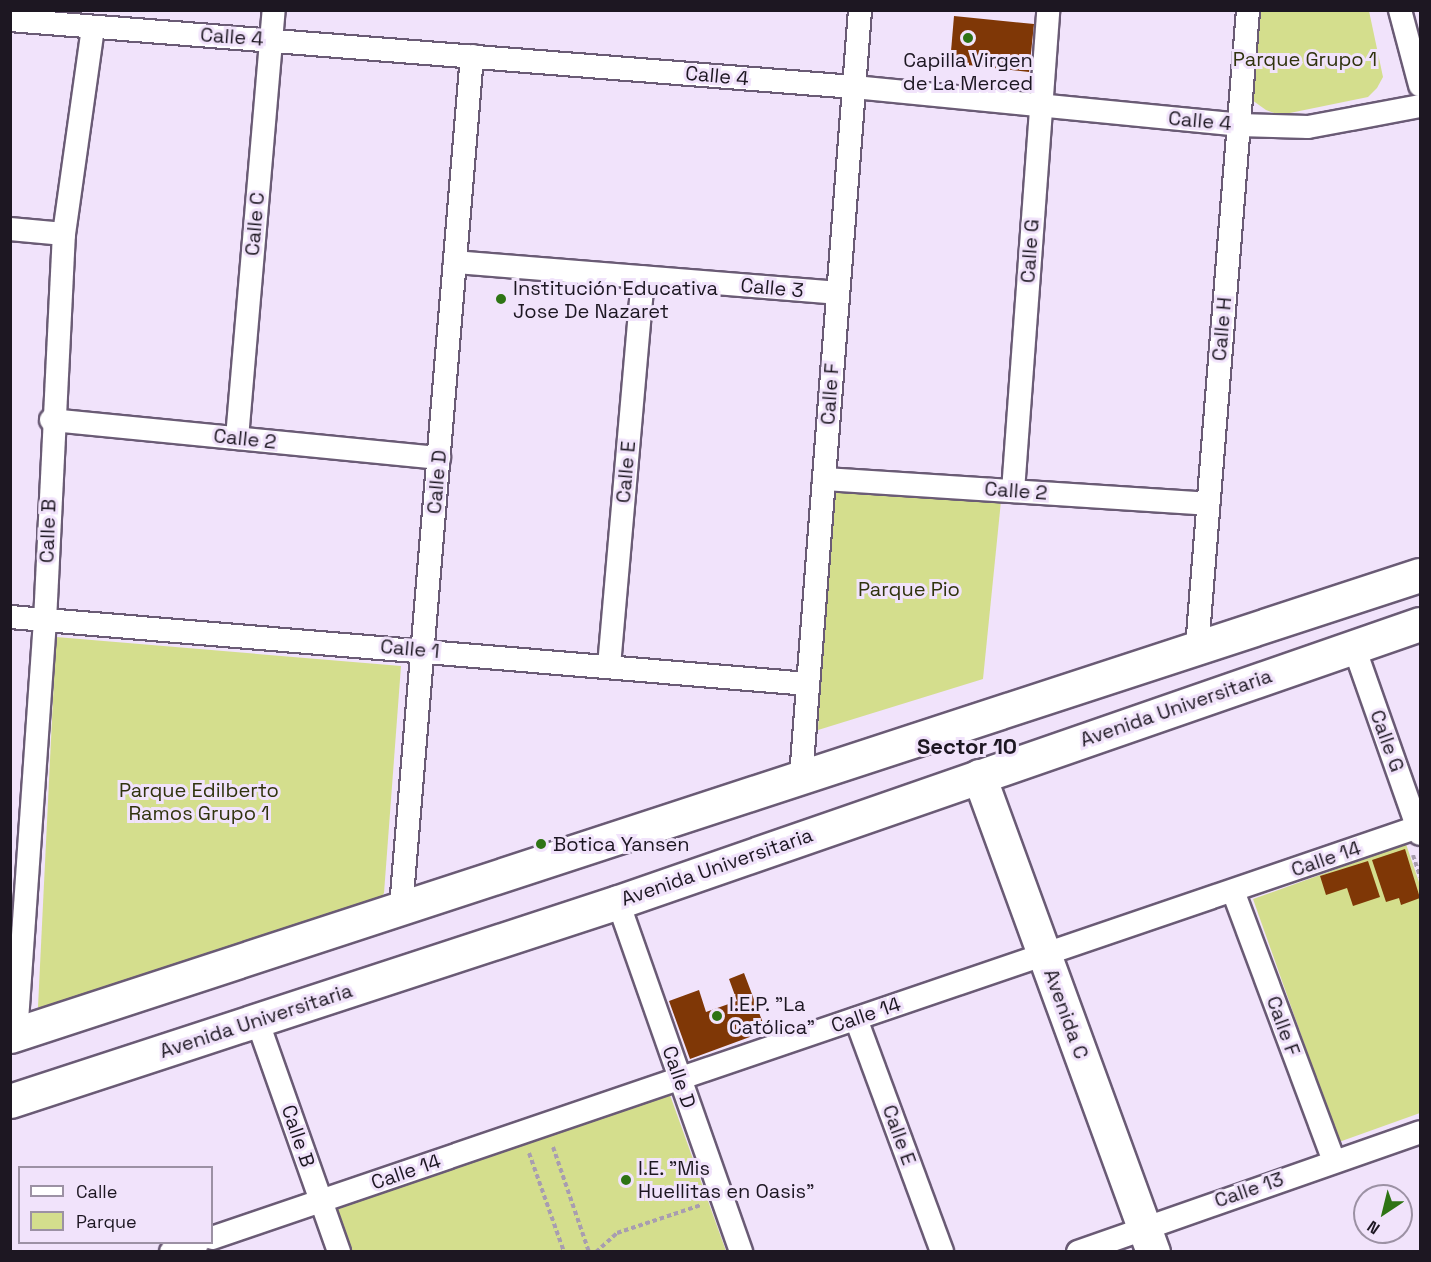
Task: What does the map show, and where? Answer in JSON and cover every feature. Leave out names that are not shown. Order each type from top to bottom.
[{"type":"street","name":"Calle C","points":[[237,438],[274,10]]},
{"type":"street","name":"Calle F","points":[[801,777],[860,10]]},
{"type":"street","name":"Calle G","points":[[1013,491],[1047,10]]},
{"type":"street","name":"Calle H","points":[[1197,648],[1248,10]]},
{"type":"street","points":[[1400,10],[1420,85]]},
{"type":"street","name":"Calle 4","points":[[10,20],[854,87],[1239,125],[1308,127],[1420,106]]},
{"type":"street","name":"Calle B","points":[[13,1036],[45,621],[51,420],[64,234],[93,28]]},
{"type":"street","name":"Calle D","points":[[400,908],[472,56]]},
{"type":"street","points":[[10,229],[64,234]]},
{"type":"street","name":"Calle 3","points":[[455,262],[838,293]]},
{"type":"street","name":"Calle E","points":[[609,666],[644,278]]},
{"type":"street","name":"Calle 2","points":[[51,420],[439,458]]},
{"type":"street","name":"Calle 2","points":[[824,479],[1208,504]]},
{"type":"street","points":[[13,1036],[1420,575]]},
{"type":"street","name":"Calle 1","points":[[10,617],[808,684]]},
{"type":"street","name":"Avenida Universitaria","points":[[10,1101],[618,902],[1420,624]]},
{"type":"street","name":"Calle G","points":[[1353,647],[1417,837]]},
{"type":"street","name":"Avenida C","points":[[979,776],[1148,1239]]},
{"type":"street","name":"Calle 14","points":[[213,1238],[1233,891],[1417,837]]},
{"type":"street","name":"Calle F","points":[[1233,891],[1334,1161]]},
{"type":"street","name":"Calle D","points":[[618,902],[741,1251]]},
{"type":"street","name":"Calle E","points":[[856,1018],[942,1251]]},
{"type":"street","name":"Calle B","points":[[257,1020],[339,1251]]},
{"type":"street","name":"Calle 13","points":[[1078,1251],[1148,1239],[1334,1161],[1420,1132]]},
{"type":"street","points":[[171,1251],[192,1244]]},
{"type":"path","points":[[1417,837],[1420,878]]},
{"type":"path","points":[[546,1124],[589,1251]]},
{"type":"path","points":[[523,1132],[564,1251]]},
{"type":"path","points":[[702,1193],[709,1213]]},
{"type":"path","points":[[596,1251],[617,1233],[705,1203]]},
{"type":"green space","name":"Parque Grupo 1","points":[[1256,11],[1369,11],[1383,77],[1377,88],[1368,97],[1280,115],[1266,110],[1252,100]]},
{"type":"green space","name":"Parque Pio","points":[[830,488],[1001,501],[983,679],[818,730]]},
{"type":"green space","name":"Parque Edilberto Ramos Grupo 1","points":[[56,637],[401,666],[384,893],[377,903],[45,1009],[38,1007]]},
{"type":"green space","points":[[1406,844],[1420,885],[1420,1113],[1339,1142],[1253,899]]},
{"type":"green space","points":[[670,1095],[726,1251],[346,1251],[332,1208]]},
{"type":"building","points":[[954,16],[1034,24],[1029,72],[950,63]]},
{"type":"building","points":[[1405,849],[1420,898],[1401,905],[1399,898],[1386,902],[1372,860]]},
{"type":"building","points":[[1368,861],[1380,897],[1353,906],[1347,888],[1326,895],[1320,876]]},
{"type":"building","name":"I.E.P. \"La Católica\"","points":[[744,973],[766,1031],[690,1059],[669,1001],[699,990],[706,1012],[737,1001],[729,979]]},
{"type":"place","name":"Capilla Virgen de La Merced","points":[[968,38]]},
{"type":"place","name":"Institución Educativa Jose De Nazaret","points":[[501,299]]},
{"type":"place","name":"Botica Yansen","points":[[541,844]]},
{"type":"place","name":"I.E.P. \"La Católica\"","points":[[717,1016]]},
{"type":"place","name":"I.E. \"Mis Huellitas en Oasis\"","points":[[626,1180]]},
{"type":"district","name":"Sector 10","points":[[967,747]]}]
